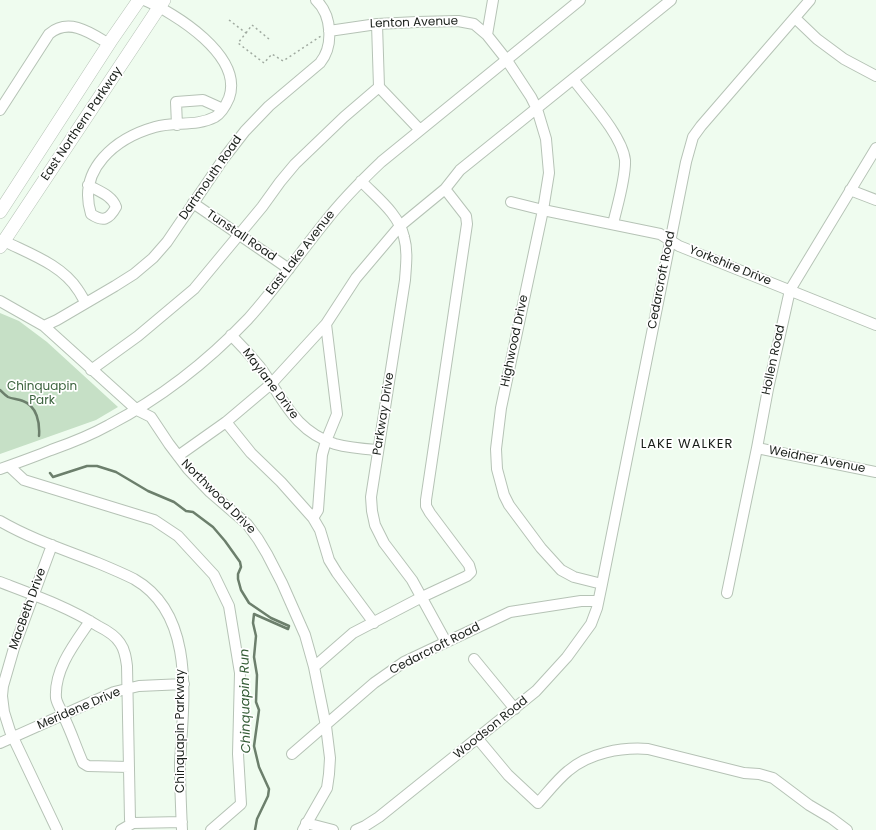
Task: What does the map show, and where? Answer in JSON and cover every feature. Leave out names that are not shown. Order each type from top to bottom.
[{"type":"main road","name":"East Northern Parkway","points":[[0,212],[139,0]]},
{"type":"main road","name":"East Northern Parkway","points":[[2,244],[162,3]]},
{"type":"street","points":[[88,185],[93,170],[103,158],[115,146],[131,135],[156,126],[191,124],[206,121],[216,116],[223,109],[230,94],[230,76],[225,63],[218,54],[162,3],[144,0]]},
{"type":"street","name":"Dartmouth Road","points":[[44,326],[134,274],[153,258],[168,242],[234,144],[269,106],[314,69],[324,58],[329,47],[329,31],[326,13],[316,0]]},
{"type":"street","points":[[487,35],[493,0]]},
{"type":"street","name":"East Lake Avenue","points":[[4,468],[87,436],[108,426],[137,410],[191,372],[247,320],[289,269],[325,221],[361,181],[381,162],[580,0]]},
{"type":"street","points":[[178,456],[226,422],[271,384],[326,324],[356,278],[400,226],[445,189],[460,170],[671,0]]},
{"type":"street","name":"Cedarcroft Road","points":[[292,754],[387,673],[404,662],[510,612],[581,601],[598,601],[670,239],[686,162],[693,137],[810,0]]},
{"type":"street","points":[[795,18],[817,39],[844,59],[876,76]]},
{"type":"street","name":"Lenton Avenue","points":[[329,31],[377,24],[463,21],[474,24],[487,35],[506,59]]},
{"type":"street","points":[[377,24],[380,87],[420,130]]},
{"type":"street","points":[[0,110],[49,34],[54,30],[68,27],[82,29],[109,44]]},
{"type":"street","name":"Highwood Drive","points":[[506,59],[528,92],[537,109],[546,139],[549,173],[543,210],[501,408],[496,449],[497,469],[504,495],[509,505],[541,548],[561,570],[574,577],[602,584]]},
{"type":"street","points":[[573,79],[605,120],[622,147],[625,160],[624,175],[613,224]]},
{"type":"street","points":[[91,370],[138,336],[194,289],[238,234],[262,207],[295,164],[344,117],[380,87]]},
{"type":"street","points":[[177,125],[176,102],[203,100],[223,109]]},
{"type":"street","name":"Hollen Road","points":[[727,593],[768,389],[790,290],[876,148]]},
{"type":"street","name":"Parkway Drive","points":[[361,181],[393,215],[400,226],[406,244],[405,280],[371,497],[372,511],[375,525],[384,543],[412,580],[446,642]]},
{"type":"street","points":[[314,668],[353,633],[422,597],[467,576],[471,572],[469,565],[426,506],[467,224],[466,216],[445,189]]},
{"type":"street","points":[[850,190],[876,200]]},
{"type":"street","name":"Yorkshire Drive","points":[[511,202],[660,234],[679,246],[876,325]]},
{"type":"street","name":"Tunstall Road","points":[[193,203],[289,269]]},
{"type":"street","points":[[2,244],[44,261],[67,277],[78,290],[86,303]]},
{"type":"street","name":"Northwood Drive","points":[[0,301],[44,326],[137,410],[151,417],[188,469],[210,492],[247,524],[258,539],[282,583],[305,635],[314,668],[326,726],[330,758],[327,788],[305,827]]},
{"type":"street","points":[[313,518],[318,510],[322,455],[326,440],[337,414],[326,324]]},
{"type":"street","name":"Maylane Drive","points":[[231,335],[247,352],[290,413],[299,423],[326,440],[344,446],[378,450]]},
{"type":"street","points":[[226,422],[251,453],[281,482],[313,518],[320,530],[324,545],[333,566],[374,623]]},
{"type":"street","name":"Weidner Avenue","points":[[757,448],[876,472]]},
{"type":"street","points":[[4,468],[24,480],[154,520],[178,536],[214,575],[229,606],[240,673],[238,754],[241,804],[211,830]]},
{"type":"street","name":"Chinquapin Parkway","points":[[0,521],[52,545],[134,579],[153,593],[166,610],[173,626],[181,655],[184,684],[180,766],[182,826]]},
{"type":"street","name":"MacBeth Drive","points":[[52,545],[14,648],[3,686],[2,696],[4,712],[13,737],[57,830]]},
{"type":"street","points":[[0,582],[70,610],[109,632],[123,648],[127,666],[130,820],[133,823]]},
{"type":"street","name":"Woodson Road","points":[[356,830],[379,817],[536,691],[582,636],[594,616],[598,601]]},
{"type":"street","points":[[90,621],[68,654],[58,679],[56,698],[83,763],[88,766],[129,767]]},
{"type":"street","points":[[474,659],[515,709]]},
{"type":"street","name":"Meridene Drive","points":[[0,743],[64,716],[98,698],[127,688],[151,685],[184,684]]},
{"type":"street","points":[[478,739],[508,775],[538,803],[568,771],[584,760],[614,750],[632,748],[648,749],[744,773],[759,774],[773,778],[809,805],[831,818],[847,830]]},
{"type":"street","points":[[121,830],[133,823],[182,826]]},
{"type":"street","points":[[305,827],[333,830]]},
{"type":"path","points":[[229,20],[246,33]]},
{"type":"path","points":[[268,40],[269,39],[252,25],[238,43],[264,63],[272,54],[283,61],[329,31]]},
{"type":"green space","name":"Chinquapin Park","points":[[0,313],[19,321],[47,342],[118,407],[96,420],[0,454]]},
{"type":"waterway","name":"Chinquapin Run","points":[[0,390],[8,397],[28,403],[32,407],[37,416],[39,436]]},
{"type":"waterway","name":"Chinquapin Run","points":[[50,473],[53,477],[87,466],[97,466],[116,472],[148,491],[174,502],[186,511],[193,512],[213,527],[240,562],[241,567],[238,574],[238,579],[241,590],[249,603],[271,618],[289,626],[288,629],[254,614],[253,623],[256,636],[254,657],[257,675],[256,702],[259,710],[254,746],[259,767],[269,789],[268,796],[257,819],[255,830]]},
{"type":"district","name":"LAKE WALKER","points":[[687,445]]}]
